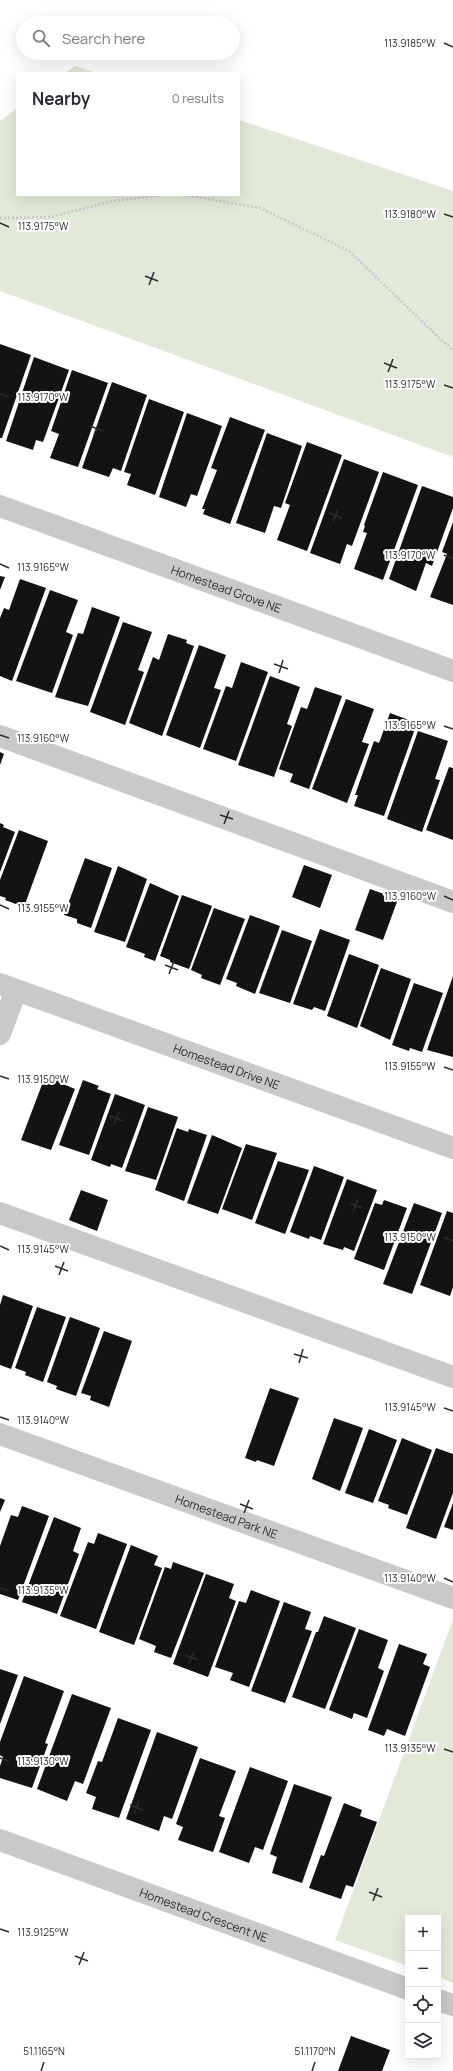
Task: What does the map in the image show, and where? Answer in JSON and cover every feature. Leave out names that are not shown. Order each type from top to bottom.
[{"type":"street","name":"Homestead Grove NE","points":[[0,506],[453,671]]},
{"type":"street","points":[[0,736],[453,902]]},
{"type":"street","points":[[0,1034],[8,987]]},
{"type":"street","name":"Homestead Drive NE","points":[[8,987],[453,1148]]},
{"type":"street","points":[[0,1213],[453,1377]]},
{"type":"street","name":"Homestead Park NE","points":[[0,1434],[453,1598]]},
{"type":"street","name":"Homestead Crescent NE","points":[[0,1840],[405,1988]]},
{"type":"street","points":[[441,2001],[453,2005]]},
{"type":"path","points":[[0,218],[51,217],[113,201],[153,196]]},
{"type":"path","points":[[190,196],[260,208],[349,251],[453,352]]},
{"type":"green space","points":[[75,66],[94,72],[66,72]]},
{"type":"green space","points":[[16,109],[16,196],[240,196],[240,120],[453,191],[453,457],[0,291],[0,121]]},
{"type":"green space","points":[[453,1619],[453,1983],[441,1978],[441,1915],[405,1915],[405,1965],[335,1940]]},
{"type":"building","points":[[0,344],[31,355],[2,438],[0,438]]},
{"type":"building","points":[[34,357],[69,370],[43,442],[36,440],[33,450],[6,441]]},
{"type":"building","points":[[72,370],[108,383],[78,467],[50,458],[59,434],[51,431]]},
{"type":"building","points":[[112,382],[147,395],[121,471],[113,468],[109,477],[82,468]]},
{"type":"building","points":[[149,399],[184,412],[155,495],[127,485],[131,474],[124,472]]},
{"type":"building","points":[[187,413],[222,426],[197,496],[191,494],[186,507],[159,497]]},
{"type":"building","points":[[230,417],[265,430],[230,524],[203,514],[205,509],[202,509],[217,470],[211,468]]},
{"type":"building","points":[[267,433],[302,446],[281,508],[274,506],[265,533],[236,523]]},
{"type":"building","points":[[307,442],[342,455],[307,551],[277,540],[290,505],[285,503]]},
{"type":"building","points":[[344,459],[379,472],[352,546],[347,544],[340,564],[310,553]]},
{"type":"building","points":[[383,472],[418,485],[383,580],[354,569],[367,533],[363,532],[364,525]]},
{"type":"building","points":[[422,486],[453,497],[453,508],[432,566],[426,563],[416,591],[389,579]]},
{"type":"building","points":[[453,522],[453,605],[430,597],[447,554],[442,552]]},
{"type":"building","points":[[0,576],[5,577],[0,590]]},
{"type":"building","points":[[20,579],[46,588],[12,681],[0,676],[0,618],[4,608],[9,610]]},
{"type":"building","points":[[50,590],[78,600],[66,632],[73,635],[52,693],[16,681]]},
{"type":"building","points":[[92,607],[120,617],[88,706],[55,697],[78,633],[83,634]]},
{"type":"building","points":[[123,622],[152,632],[138,670],[144,672],[125,725],[90,712]]},
{"type":"building","points":[[168,634],[187,640],[186,643],[194,646],[162,736],[129,723],[153,657],[159,660]]},
{"type":"building","points":[[199,645],[226,655],[214,688],[221,690],[200,748],[166,735]]},
{"type":"building","points":[[241,662],[268,672],[236,761],[203,749],[226,686],[232,688]]},
{"type":"building","points":[[270,676],[300,687],[287,724],[292,726],[274,777],[238,765]]},
{"type":"building","points":[[315,687],[342,696],[309,789],[290,782],[293,774],[279,769],[301,707],[307,709]]},
{"type":"building","points":[[346,699],[374,709],[362,742],[369,744],[347,803],[312,789]]},
{"type":"building","points":[[390,713],[417,723],[384,816],[354,806],[358,795],[355,795],[374,741],[379,743]]},
{"type":"building","points":[[418,731],[448,741],[435,779],[440,780],[422,832],[387,819]]},
{"type":"building","points":[[0,752],[4,754],[0,765]]},
{"type":"building","points":[[449,767],[453,768],[453,840],[426,830]]},
{"type":"building","points":[[0,823],[4,825],[3,827],[15,832],[0,872]]},
{"type":"building","points":[[19,830],[48,841],[24,907],[5,900],[6,898],[0,896],[0,880]]},
{"type":"building","points":[[85,858],[112,868],[91,928],[77,923],[77,919],[64,915]]},
{"type":"building","points":[[304,865],[332,875],[320,908],[292,897]]},
{"type":"building","points":[[118,866],[147,879],[125,942],[94,932]]},
{"type":"building","points":[[150,883],[179,896],[155,961],[144,957],[145,954],[126,947]]},
{"type":"building","points":[[370,889],[398,899],[383,940],[355,930]]},
{"type":"building","points":[[182,895],[212,906],[189,969],[170,962],[170,960],[160,956]]},
{"type":"building","points":[[214,908],[245,919],[220,985],[201,978],[202,975],[191,970]]},
{"type":"building","points":[[250,915],[280,926],[255,994],[236,986],[237,983],[226,979]]},
{"type":"building","points":[[320,929],[350,940],[325,1011],[314,1007],[312,1010],[293,1004]]},
{"type":"building","points":[[282,930],[312,941],[290,1003],[259,993]]},
{"type":"building","points":[[349,954],[379,965],[357,1028],[327,1016]]},
{"type":"building","points":[[381,968],[411,979],[390,1040],[360,1026]]},
{"type":"building","points":[[453,976],[453,1057],[427,1050]]},
{"type":"building","points":[[414,983],[443,993],[422,1052],[410,1048],[409,1051],[392,1045]]},
{"type":"building","points":[[46,1074],[59,1079],[58,1082],[75,1089],[51,1150],[21,1140]]},
{"type":"building","points":[[83,1080],[99,1086],[97,1089],[111,1094],[89,1155],[59,1145]]},
{"type":"building","points":[[115,1094],[145,1105],[122,1168],[111,1164],[110,1167],[91,1160]]},
{"type":"building","points":[[148,1107],[178,1117],[156,1180],[125,1171]]},
{"type":"building","points":[[177,1128],[188,1132],[189,1129],[207,1135],[184,1201],[155,1190]]},
{"type":"building","points":[[212,1135],[242,1148],[218,1214],[187,1203]]},
{"type":"building","points":[[246,1144],[277,1153],[252,1220],[222,1209]]},
{"type":"building","points":[[278,1161],[309,1170],[285,1234],[255,1223]]},
{"type":"building","points":[[314,1166],[344,1177],[321,1240],[310,1236],[309,1239],[290,1232]]},
{"type":"building","points":[[347,1179],[377,1190],[354,1251],[344,1247],[343,1250],[323,1244]]},
{"type":"building","points":[[81,1190],[108,1200],[97,1231],[69,1220]]},
{"type":"building","points":[[384,1200],[407,1208],[384,1270],[354,1259],[375,1203],[382,1205]]},
{"type":"building","points":[[414,1203],[442,1213],[412,1294],[383,1284]]},
{"type":"building","points":[[447,1211],[453,1213],[453,1287],[450,1296],[420,1285]]},
{"type":"building","points":[[3,1295],[33,1306],[11,1369],[0,1365],[0,1305]]},
{"type":"building","points":[[37,1307],[66,1317],[43,1382],[25,1375],[26,1372],[15,1368]]},
{"type":"building","points":[[70,1317],[100,1328],[76,1396],[56,1389],[57,1386],[47,1382]]},
{"type":"building","points":[[104,1331],[132,1341],[109,1407],[90,1400],[91,1396],[81,1393]]},
{"type":"building","points":[[270,1388],[299,1398],[274,1466],[257,1460],[256,1462],[245,1458]]},
{"type":"building","points":[[334,1418],[363,1428],[340,1491],[312,1479]]},
{"type":"building","points":[[369,1429],[397,1440],[373,1503],[345,1493]]},
{"type":"building","points":[[402,1438],[432,1450],[407,1515],[388,1508],[389,1505],[378,1501]]},
{"type":"building","points":[[436,1448],[453,1454],[453,1493],[436,1539],[406,1528]]},
{"type":"building","points":[[0,1498],[5,1500],[0,1512]]},
{"type":"building","points":[[453,1503],[453,1530],[444,1527]]},
{"type":"building","points":[[22,1506],[49,1516],[18,1600],[0,1594],[0,1546],[11,1515],[18,1517]]},
{"type":"building","points":[[54,1517],[81,1528],[73,1551],[79,1554],[57,1614],[22,1602]]},
{"type":"building","points":[[98,1533],[127,1544],[96,1629],[60,1616],[88,1542],[94,1544]]},
{"type":"building","points":[[131,1545],[158,1556],[154,1565],[162,1568],[134,1645],[99,1632]]},
{"type":"building","points":[[173,1562],[204,1573],[171,1658],[154,1652],[156,1646],[139,1639],[165,1567],[171,1569]]},
{"type":"building","points":[[206,1574],[234,1584],[229,1598],[236,1601],[208,1677],[173,1664]]},
{"type":"building","points":[[251,1590],[280,1601],[249,1687],[230,1680],[233,1673],[215,1667],[239,1601],[246,1603]]},
{"type":"building","points":[[284,1602],[311,1612],[305,1629],[312,1631],[285,1703],[251,1691]]},
{"type":"building","points":[[324,1616],[356,1628],[325,1709],[292,1697],[316,1632],[318,1632]]},
{"type":"building","points":[[359,1629],[388,1640],[378,1668],[384,1671],[367,1718],[354,1713],[352,1719],[329,1710]]},
{"type":"building","points":[[399,1644],[427,1654],[423,1664],[430,1667],[405,1736],[387,1729],[384,1736],[368,1730]]},
{"type":"building","points":[[0,1669],[18,1675],[0,1724]]},
{"type":"building","points":[[24,1676],[64,1691],[45,1743],[48,1744],[32,1788],[0,1778],[0,1766],[3,1757],[0,1755],[0,1742]]},
{"type":"building","points":[[72,1694],[111,1708],[83,1784],[75,1781],[67,1801],[37,1789]]},
{"type":"building","points":[[118,1718],[151,1730],[119,1818],[92,1809],[96,1797],[86,1793],[98,1761],[102,1762]]},
{"type":"building","points":[[157,1732],[198,1747],[172,1819],[164,1816],[159,1831],[126,1819]]},
{"type":"building","points":[[200,1758],[236,1771],[219,1816],[225,1818],[213,1852],[178,1840],[183,1827],[176,1824]]},
{"type":"building","points":[[250,1767],[288,1781],[263,1850],[255,1847],[249,1863],[219,1852]]},
{"type":"building","points":[[294,1784],[332,1797],[302,1883],[272,1873],[277,1857],[270,1854]]},
{"type":"building","points":[[344,1803],[362,1810],[360,1816],[377,1822],[353,1887],[346,1885],[341,1899],[309,1888],[321,1855],[324,1856]]},
{"type":"building","points":[[351,2036],[390,2050],[382,2071],[338,2071]]}]
